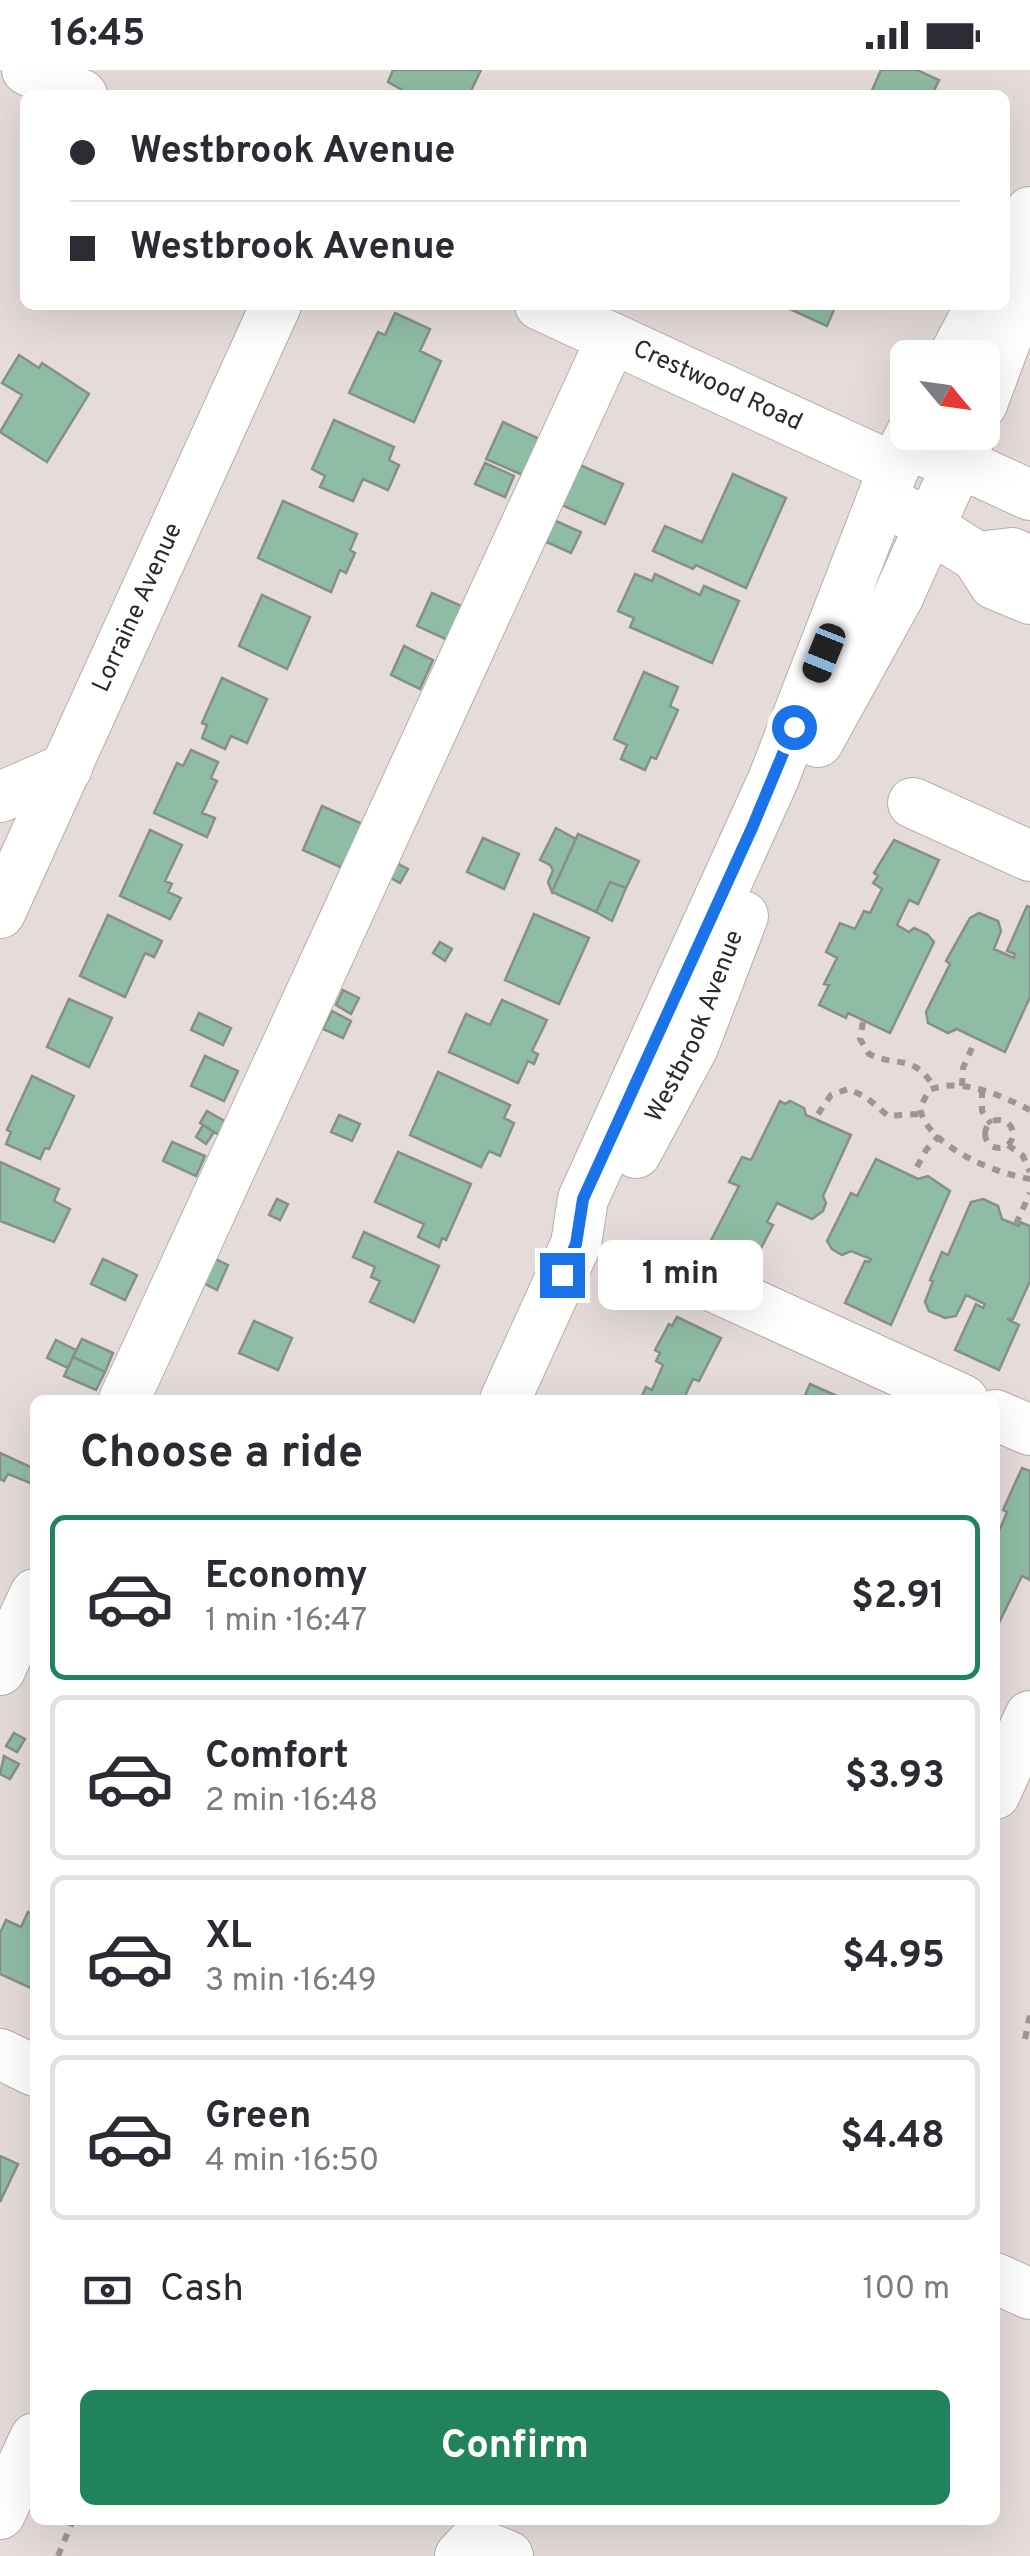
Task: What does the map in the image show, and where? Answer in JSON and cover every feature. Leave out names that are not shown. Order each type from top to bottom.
[{"type":"street","points":[[27,70],[71,90]]},
{"type":"street","points":[[1010,249],[1030,212]]},
{"type":"street","points":[[1000,355],[1030,274]]},
{"type":"street","name":"Lorraine Avenue","points":[[0,912],[274,310]]},
{"type":"street","name":"Crestwood Road","points":[[551,310],[899,461]]},
{"type":"street","points":[[962,340],[978,310]]},
{"type":"street","points":[[126,1395],[612,338]]},
{"type":"street","points":[[956,450],[899,461],[931,530],[977,557],[994,584],[1030,599]]},
{"type":"street","name":"Westbrook Avenue","points":[[507,1395],[576,1244],[602,1212],[693,1048],[782,812],[931,530],[965,450]]},
{"type":"street","points":[[969,450],[1030,495]]},
{"type":"street","name":"Westbrook Avenue","points":[[576,1244],[583,1199],[766,796],[899,461]]},
{"type":"street","points":[[977,557],[1012,553],[1030,561]]},
{"type":"street","points":[[0,797],[67,768]]},
{"type":"street","points":[[914,802],[1030,856]]},
{"type":"street","points":[[688,1276],[952,1395]]},
{"type":"street","points":[[1000,1416],[1030,1430]]},
{"type":"street","points":[[0,1670],[30,1605]]},
{"type":"street","points":[[1000,1783],[1030,1716]]},
{"type":"street","points":[[0,2054],[30,2069]]},
{"type":"street","points":[[1000,2280],[1030,2294]]},
{"type":"street","points":[[0,2514],[30,2449]]},
{"type":"street","points":[[460,2556],[473,2542],[508,2556]]},
{"type":"path","points":[[862,1022],[860,1039],[869,1054],[916,1066],[934,1088]]},
{"type":"path","points":[[962,1086],[963,1068],[975,1041]]},
{"type":"path","points":[[1030,1110],[962,1086],[934,1088],[921,1100],[920,1114],[939,1136],[984,1166],[1030,1176]]},
{"type":"path","points":[[818,1114],[831,1095],[848,1089],[866,1097],[888,1116],[920,1114]]},
{"type":"path","points":[[982,1090],[982,1110],[991,1124]]},
{"type":"path","points":[[1003,1121],[1010,1126],[1013,1134],[1008,1145],[998,1148],[990,1144],[986,1132],[991,1124],[1003,1121]]},
{"type":"path","points":[[917,1166],[939,1136]]},
{"type":"path","points":[[1008,1145],[1023,1156],[1030,1176]]},
{"type":"path","points":[[1016,1224],[1030,1192]]},
{"type":"path","points":[[1025,2039],[1030,2014]]},
{"type":"path","points":[[58,2556],[71,2525]]},
{"type":"building","points":[[393,70],[481,70],[471,90],[402,90],[388,82]]},
{"type":"building","points":[[881,70],[917,70],[939,80],[934,90],[872,90]]},
{"type":"building","points":[[792,310],[834,310],[827,326]]},
{"type":"building","points":[[395,313],[430,329],[420,351],[441,361],[414,422],[349,393],[378,332],[385,335]]},
{"type":"building","points":[[19,355],[39,368],[42,363],[89,394],[47,462],[0,432],[22,395],[2,383]]},
{"type":"building","points":[[334,420],[394,447],[389,460],[399,465],[388,490],[363,479],[353,501],[320,487],[325,476],[312,469]]},
{"type":"building","points":[[503,422],[542,440],[525,476],[486,459]]},
{"type":"building","points":[[573,462],[623,484],[605,524],[555,502]]},
{"type":"building","points":[[485,463],[514,476],[505,497],[475,484]]},
{"type":"building","points":[[733,474],[786,498],[746,588],[653,551],[665,526],[702,542]]},
{"type":"building","points":[[283,501],[357,534],[350,550],[355,553],[346,573],[340,570],[331,592],[258,558]]},
{"type":"building","points":[[547,517],[581,532],[571,553],[538,538]]},
{"type":"building","points":[[635,574],[652,581],[655,574],[700,595],[704,586],[739,601],[712,663],[630,627],[634,618],[618,611]]},
{"type":"building","points":[[432,593],[466,608],[450,641],[417,626]]},
{"type":"building","points":[[262,595],[310,617],[287,669],[239,646]]},
{"type":"building","points":[[404,646],[433,660],[420,689],[391,675]]},
{"type":"building","points":[[644,672],[678,687],[670,706],[678,710],[656,759],[651,757],[645,770],[621,759],[627,745],[614,739]]},
{"type":"building","points":[[222,678],[267,699],[247,743],[231,736],[225,749],[202,738],[207,725],[202,723]]},
{"type":"building","points":[[191,750],[218,762],[211,778],[217,781],[202,813],[215,818],[207,837],[154,813],[177,763],[183,766]]},
{"type":"building","points":[[322,806],[367,826],[347,870],[303,850]]},
{"type":"building","points":[[556,828],[576,839],[552,892],[548,882],[553,870],[540,860]]},
{"type":"building","points":[[150,830],[182,845],[165,881],[172,884],[168,892],[181,898],[170,919],[120,896]]},
{"type":"building","points":[[578,834],[639,861],[626,888],[610,882],[596,912],[552,892]]},
{"type":"building","points":[[483,838],[519,854],[504,889],[467,872]]},
{"type":"building","points":[[894,840],[939,860],[918,904],[909,900],[897,925],[909,932],[914,928],[934,942],[890,1033],[848,1013],[846,1018],[819,1005],[837,958],[826,952],[840,923],[855,929],[864,911],[870,913],[882,889],[873,883],[878,876],[874,873]]},
{"type":"building","points":[[395,862],[408,869],[400,883],[387,876]]},
{"type":"building","points":[[610,882],[626,888],[612,921],[596,912]]},
{"type":"building","points":[[1027,906],[1030,997],[1005,1052],[957,1029],[948,1033],[928,1023],[926,1012],[950,964],[946,961],[970,918],[979,913],[998,921],[1001,931],[994,949],[1014,958],[1015,954],[1007,951]]},
{"type":"building","points":[[534,914],[589,938],[559,1004],[505,980]]},
{"type":"building","points":[[108,915],[162,941],[154,957],[145,953],[125,997],[80,976]]},
{"type":"building","points":[[440,942],[452,949],[445,961],[433,953]]},
{"type":"building","points":[[343,990],[359,998],[351,1014],[336,1005]]},
{"type":"building","points":[[69,999],[112,1018],[89,1067],[47,1047]]},
{"type":"building","points":[[502,1000],[547,1020],[532,1051],[538,1054],[534,1064],[528,1061],[518,1083],[449,1052],[466,1014],[490,1025]]},
{"type":"building","points":[[332,1011],[351,1021],[343,1038],[323,1029]]},
{"type":"building","points":[[199,1013],[231,1028],[223,1045],[191,1030]]},
{"type":"building","points":[[205,1056],[238,1071],[224,1101],[191,1086]]},
{"type":"building","points":[[438,1072],[510,1105],[504,1118],[514,1123],[500,1156],[489,1151],[481,1167],[410,1135]]},
{"type":"building","points":[[32,1076],[74,1096],[49,1149],[45,1148],[40,1159],[6,1144],[11,1132],[7,1130]]},
{"type":"building","points":[[780,1101],[790,1101],[804,1108],[806,1115],[851,1135],[823,1196],[823,1211],[812,1219],[777,1203],[767,1222],[773,1225],[751,1268],[706,1250],[739,1186],[729,1182],[742,1157],[751,1160]]},
{"type":"building","points":[[207,1111],[228,1123],[221,1136],[200,1123]]},
{"type":"building","points":[[339,1115],[360,1124],[352,1141],[331,1132]]},
{"type":"building","points":[[203,1125],[214,1132],[206,1144],[196,1137]]},
{"type":"building","points":[[172,1142],[205,1156],[196,1176],[163,1161]]},
{"type":"building","points":[[398,1152],[471,1184],[446,1240],[442,1238],[439,1247],[418,1237],[424,1224],[375,1202]]},
{"type":"building","points":[[876,1159],[918,1179],[928,1176],[950,1191],[891,1325],[845,1303],[865,1261],[871,1259],[851,1251],[842,1255],[827,1241],[851,1193],[857,1196]]},
{"type":"building","points":[[0,1162],[59,1189],[54,1201],[70,1209],[54,1242],[0,1221]]},
{"type":"building","points":[[277,1199],[288,1204],[280,1220],[269,1215]]},
{"type":"building","points":[[983,1199],[998,1206],[1002,1219],[1030,1226],[1030,1281],[1013,1319],[1007,1319],[1019,1325],[999,1370],[955,1350],[976,1304],[983,1308],[985,1304],[966,1295],[956,1316],[945,1318],[929,1311],[925,1302],[942,1252],[948,1255],[971,1202]]},
{"type":"building","points":[[364,1232],[439,1266],[414,1322],[370,1302],[380,1281],[371,1277],[375,1267],[353,1257]]},
{"type":"building","points":[[211,1257],[228,1265],[217,1290],[199,1281]]},
{"type":"building","points":[[103,1259],[137,1275],[125,1300],[91,1284]]},
{"type":"building","points":[[677,1317],[721,1338],[699,1381],[693,1379],[685,1395],[642,1395],[646,1387],[652,1390],[663,1365],[656,1361],[660,1353],[655,1350],[669,1324],[672,1326]]},
{"type":"building","points":[[254,1321],[292,1338],[278,1370],[239,1353]]},
{"type":"building","points":[[82,1339],[113,1353],[105,1372],[73,1357]]},
{"type":"building","points":[[56,1340],[76,1350],[68,1368],[47,1358]]},
{"type":"building","points":[[73,1357],[105,1372],[96,1390],[64,1376]]},
{"type":"building","points":[[810,1384],[835,1395],[805,1395]]},
{"type":"building","points":[[0,1453],[30,1467],[30,1483],[8,1474],[4,1481],[0,1479]]},
{"type":"building","points":[[1022,1468],[1030,1471],[1030,1580],[1022,1576],[1000,1621],[1000,1529],[1007,1512],[1003,1510]]},
{"type":"building","points":[[14,1733],[25,1739],[17,1752],[6,1746]]},
{"type":"building","points":[[4,1756],[19,1764],[10,1779],[0,1774]]},
{"type":"building","points":[[30,1913],[30,1988],[0,1974],[0,1933],[6,1920],[21,1927]]},
{"type":"building","points":[[0,2156],[18,2164],[0,2202]]},
{"type":"route","points":[[562,1275],[576,1244],[583,1199],[794,727]]}]
